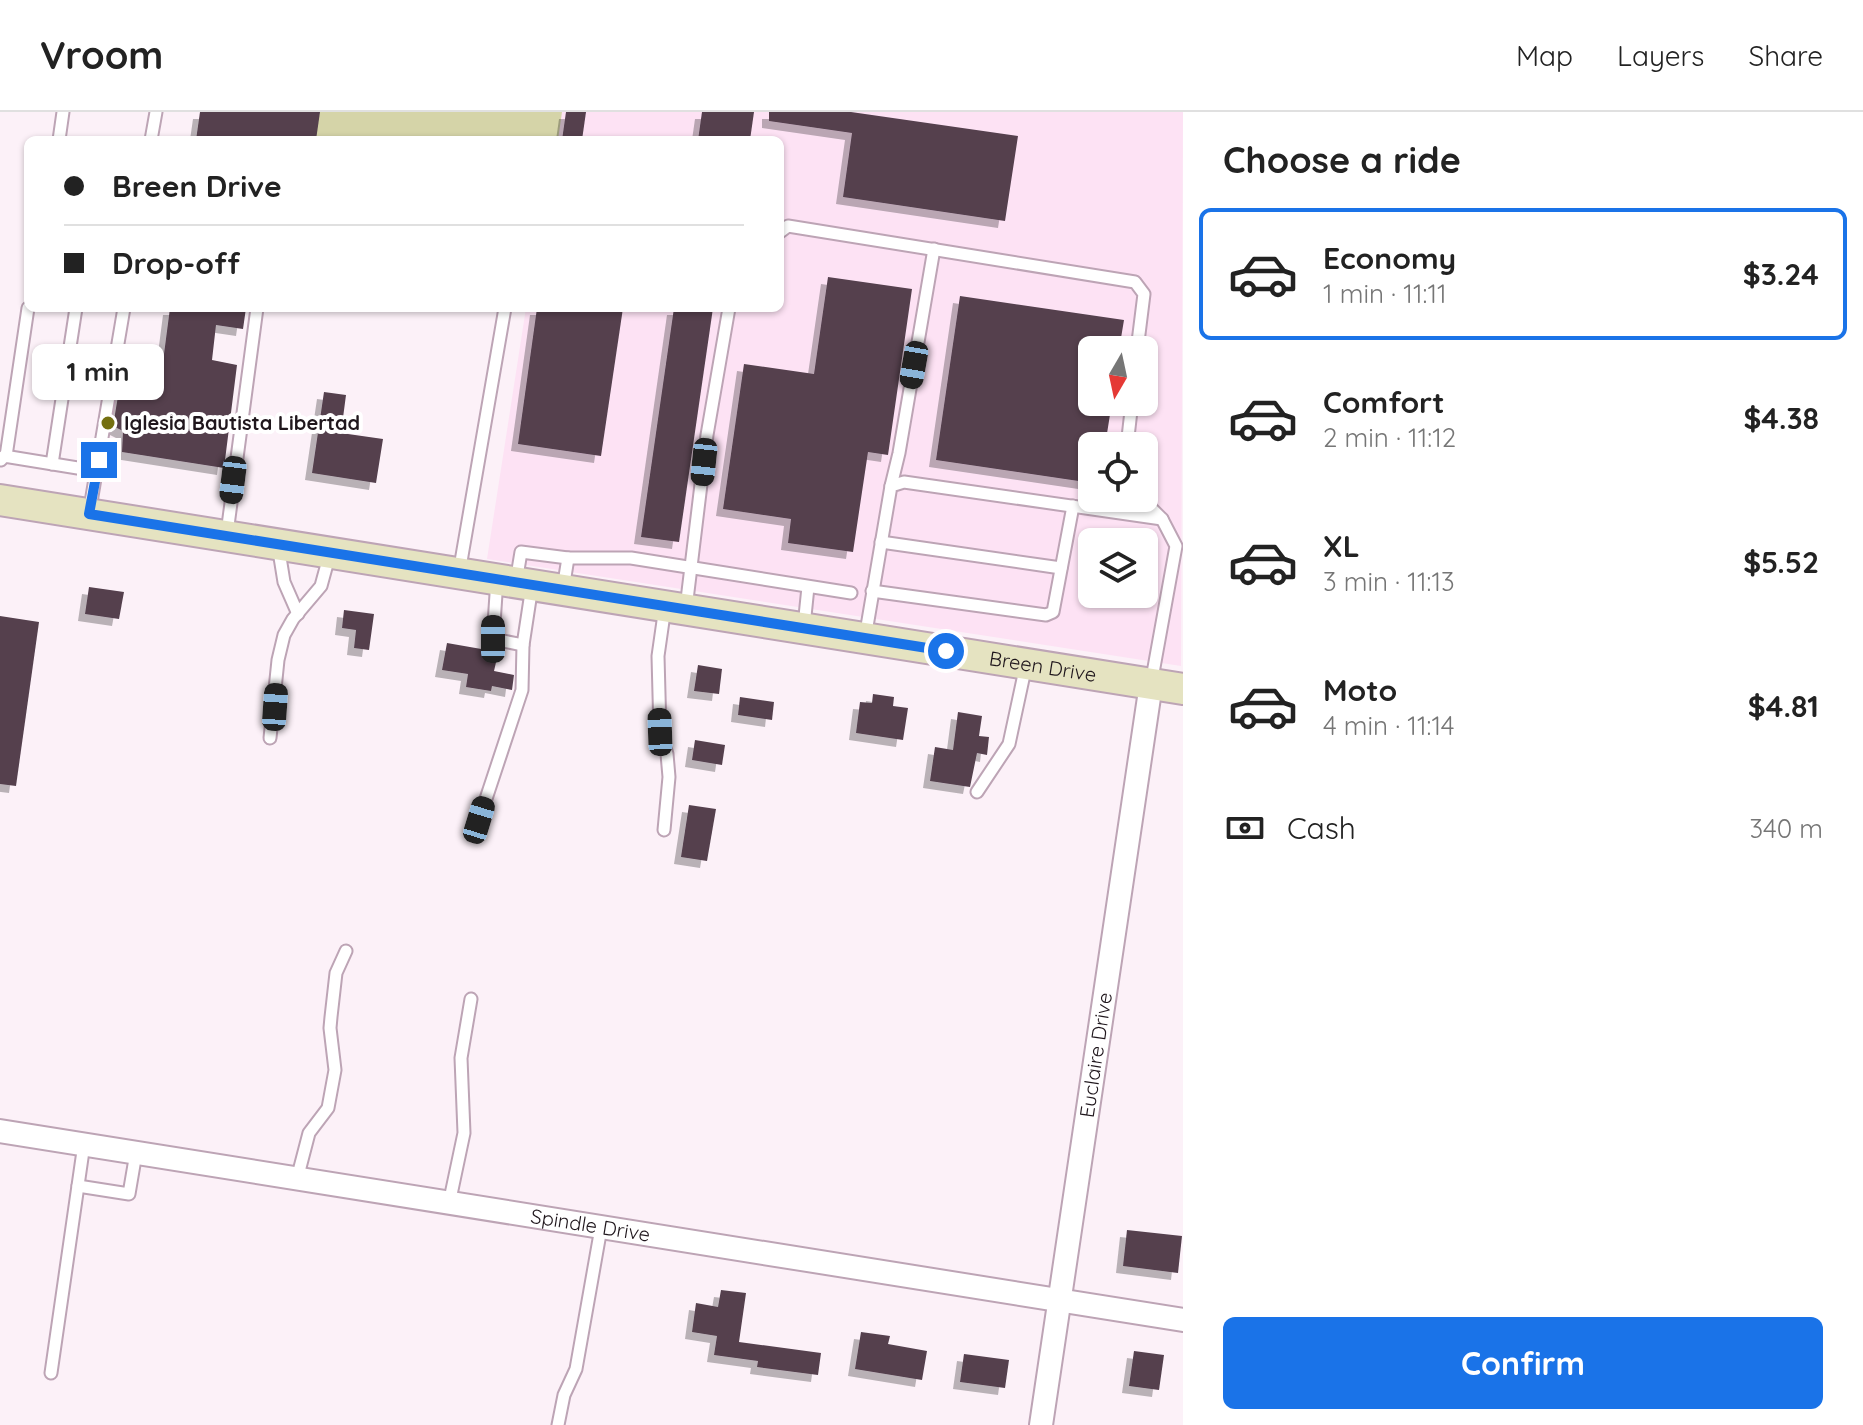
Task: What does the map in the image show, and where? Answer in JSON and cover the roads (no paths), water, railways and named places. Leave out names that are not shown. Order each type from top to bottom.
[{"type":"street","name":"Breen Drive","points":[[0,500],[1183,689]]},
{"type":"street","name":"Euclaire Drive","points":[[1041,1425],[1151,684]]},
{"type":"street","name":"Spindle Drive","points":[[0,1131],[1183,1320]]},
{"type":"lane","points":[[60,136],[63,112]]},
{"type":"lane","points":[[152,136],[156,112]]},
{"type":"lane","points":[[784,229],[788,226],[1135,282],[1144,294],[1139,336]]},
{"type":"lane","points":[[865,639],[934,249]]},
{"type":"lane","points":[[27,312],[3,459],[96,471]]},
{"type":"lane","points":[[52,464],[75,312]]},
{"type":"lane","points":[[89,514],[123,312]]},
{"type":"lane","points":[[227,536],[256,312]]},
{"type":"lane","points":[[459,573],[504,312]]},
{"type":"lane","points":[[664,830],[669,777],[667,754],[660,732],[658,656],[692,568],[707,435],[728,312]]},
{"type":"lane","points":[[891,486],[904,482],[1162,519]]},
{"type":"lane","points":[[872,591],[1046,615],[1053,612],[1073,506]]},
{"type":"lane","points":[[1151,684],[1176,546],[1155,512]]},
{"type":"lane","points":[[881,542],[1061,568]]},
{"type":"lane","points":[[278,544],[284,582],[298,614]]},
{"type":"lane","points":[[523,645],[493,639],[515,582],[521,552],[568,558],[631,558],[851,593]]},
{"type":"lane","points":[[270,738],[280,648],[288,626],[321,586],[330,553]]},
{"type":"lane","points":[[563,590],[568,558]]},
{"type":"lane","points":[[479,820],[522,690],[523,645],[515,582]]},
{"type":"lane","points":[[803,628],[808,587]]},
{"type":"lane","points":[[977,792],[1009,744],[1026,664]]},
{"type":"lane","points":[[297,1179],[309,1133],[328,1108],[335,1070],[330,1028],[336,973],[346,951]]},
{"type":"lane","points":[[449,1204],[464,1133],[461,1058],[471,999]]},
{"type":"lane","points":[[51,1373],[84,1144]]},
{"type":"lane","points":[[78,1186],[129,1194],[136,1153]]},
{"type":"lane","points":[[558,1425],[564,1395],[576,1369],[601,1228]]},
{"type":"place","name":"Iglesia Bautista Libertad","points":[[108,423]]}]
